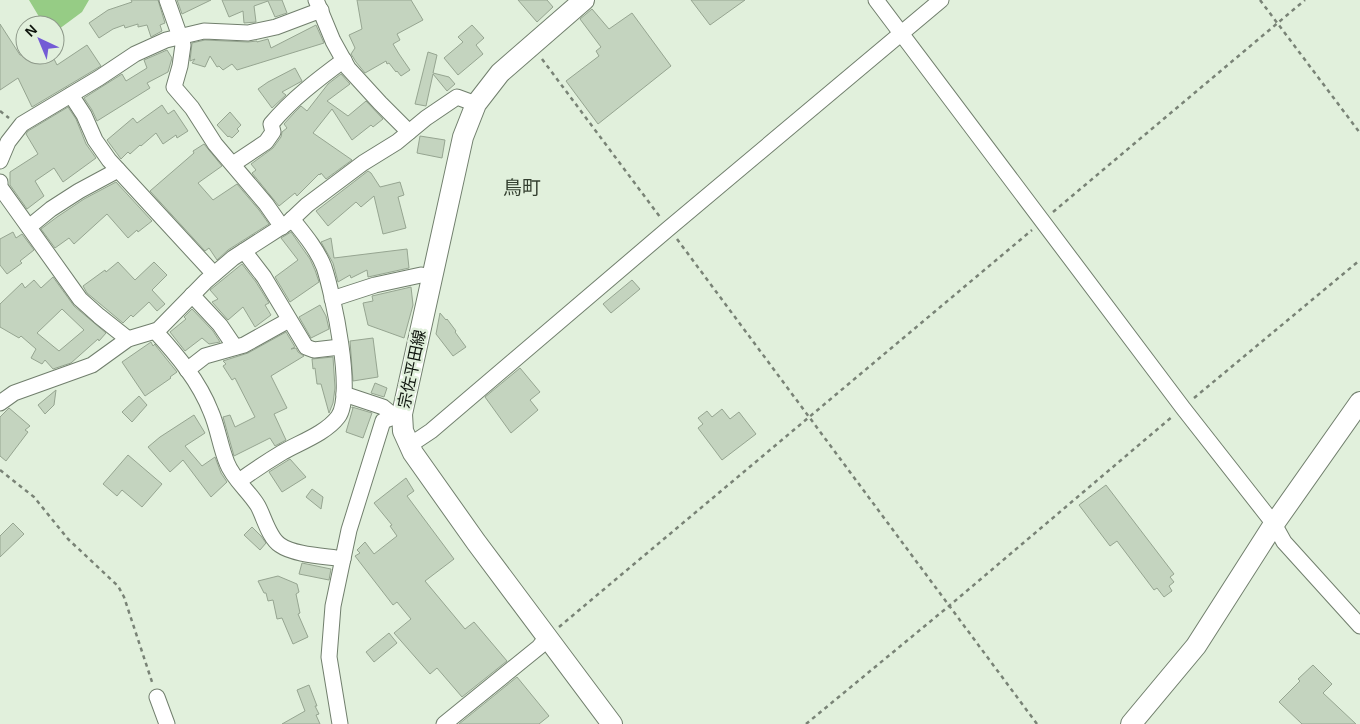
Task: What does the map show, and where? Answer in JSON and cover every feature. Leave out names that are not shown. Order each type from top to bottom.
[{"type":"main road","name":"宗佐平田線","points":[[584,0],[500,73],[476,104],[463,137],[432,278],[398,415],[413,453],[476,542],[612,724]]},
{"type":"main road","points":[[1132,724],[1196,646],[1274,524],[1360,402]]},
{"type":"street","points":[[167,0],[183,45],[174,87],[192,108],[216,144],[266,204],[311,242],[323,266],[336,311],[345,382],[343,404],[339,416],[320,433],[283,452],[239,482]]},
{"type":"street","points":[[876,0],[1183,408],[1274,524],[1284,542],[1360,626]]},
{"type":"street","points":[[410,445],[431,431],[941,0]]},
{"type":"street","points":[[0,161],[8,142],[22,124],[135,54],[166,40],[204,31],[248,33],[276,27],[319,5],[333,41],[348,68],[409,132]]},
{"type":"street","points":[[233,164],[266,142],[273,132],[271,124],[286,107],[344,60]]},
{"type":"street","points":[[70,95],[84,115],[95,140],[109,160],[214,274]]},
{"type":"street","points":[[0,403],[14,393],[92,364],[128,339],[158,330],[192,295],[233,258],[287,223],[321,194],[363,163],[397,142],[426,118],[456,97],[476,104]]},
{"type":"street","points":[[29,227],[51,209],[79,191],[118,170]]},
{"type":"street","points":[[0,182],[0,187],[80,298],[128,339]]},
{"type":"street","points":[[244,251],[264,277],[306,347],[314,350],[340,347]]},
{"type":"street","points":[[332,299],[375,285],[421,276],[432,278]]},
{"type":"street","points":[[192,295],[220,325],[236,347]]},
{"type":"street","points":[[188,370],[205,356],[244,345],[289,320]]},
{"type":"street","points":[[155,330],[177,354],[195,380],[211,411],[227,464],[257,505],[264,522],[277,544],[289,551],[342,560]]},
{"type":"street","points":[[344,394],[383,407],[398,415]]},
{"type":"street","points":[[340,724],[329,657],[333,606],[349,530],[383,421],[398,415]]},
{"type":"street","points":[[444,724],[539,647],[547,637]]},
{"type":"street","points":[[157,697],[167,724]]},
{"type":"path","points":[[1260,0],[1360,133]]},
{"type":"path","points":[[547,637],[1305,0]]},
{"type":"path","points":[[532,46],[1037,724]]},
{"type":"path","points":[[806,724],[1360,260]]},
{"type":"path","points":[[0,470],[34,497],[68,539],[118,586],[124,597],[157,697]]},
{"type":"green space","points":[[29,0],[89,0],[82,12],[65,25],[65,15],[38,15]]},
{"type":"building","points":[[131,0],[158,0],[165,23],[160,25],[162,31],[151,37],[147,25],[138,27],[138,24],[125,28],[124,25],[113,29],[99,38],[89,23],[108,10],[132,2]]},
{"type":"building","points":[[177,0],[211,0],[182,14]]},
{"type":"building","points":[[222,0],[282,0],[287,13],[275,17],[268,1],[254,6],[256,22],[244,23],[243,11],[229,17]]},
{"type":"building","points":[[357,0],[411,0],[423,20],[397,34],[400,40],[393,44],[410,70],[401,76],[386,61],[365,73],[351,54],[355,48],[349,35],[362,29]]},
{"type":"building","points":[[518,0],[547,0],[553,7],[537,22]]},
{"type":"building","points":[[691,0],[745,0],[710,25]]},
{"type":"building","points":[[592,9],[609,29],[632,13],[671,66],[598,124],[566,81],[599,56],[596,51],[601,47],[580,19]]},
{"type":"building","points":[[0,24],[15,47],[15,65],[65,65],[65,60],[87,45],[101,66],[32,107],[18,78],[0,90]]},
{"type":"building","points":[[316,25],[324,43],[237,70],[232,64],[223,70],[219,66],[217,67],[210,56],[205,67],[192,63],[195,59],[190,61],[192,43],[205,40],[257,42],[268,39],[271,48]]},
{"type":"building","points":[[472,25],[484,38],[476,45],[483,54],[458,75],[444,58],[463,42],[458,37]]},
{"type":"building","points":[[167,50],[172,58],[168,72],[147,83],[150,88],[97,121],[84,98],[122,74],[126,81],[147,68],[144,60]]},
{"type":"building","points":[[428,52],[437,55],[433,73],[449,77],[455,84],[447,91],[433,74],[426,106],[415,104]]},
{"type":"building","points":[[295,68],[302,81],[282,92],[286,95],[272,108],[258,89]]},
{"type":"building","points":[[341,74],[350,84],[327,101],[348,116],[366,101],[383,119],[373,127],[371,125],[352,140],[332,109],[313,133],[352,160],[326,179],[321,173],[319,174],[297,196],[295,193],[279,206],[252,173],[256,170],[251,164],[273,148],[281,137],[282,132],[287,128],[284,124],[301,106],[307,111],[328,84]]},
{"type":"building","points":[[162,105],[168,114],[174,110],[188,131],[177,138],[176,135],[163,144],[156,133],[121,159],[107,140],[133,118],[137,123]]},
{"type":"building","points":[[68,107],[76,119],[86,144],[96,158],[63,182],[54,168],[35,181],[44,196],[27,209],[10,185],[10,172],[38,154],[26,134],[28,131]]},
{"type":"building","points":[[230,112],[241,125],[237,129],[239,131],[232,138],[228,137],[217,125]]},
{"type":"building","points":[[420,136],[445,140],[442,158],[417,153]]},
{"type":"building","points":[[204,144],[222,166],[198,183],[213,200],[237,184],[269,224],[228,250],[217,260],[209,248],[205,251],[150,191],[194,153],[193,151]]},
{"type":"building","points":[[368,171],[380,187],[400,182],[404,195],[398,197],[406,228],[383,234],[374,196],[361,207],[356,202],[328,226],[316,211]]},
{"type":"building","points":[[116,182],[152,221],[128,238],[107,214],[74,244],[69,238],[55,248],[41,229],[84,199]]},
{"type":"building","points":[[13,232],[16,238],[22,234],[34,250],[20,261],[22,263],[7,274],[0,265],[0,239]]},
{"type":"building","points":[[291,232],[310,259],[319,282],[290,302],[275,277],[298,260],[281,238]]},
{"type":"building","points":[[331,238],[334,258],[407,249],[409,268],[368,277],[367,270],[351,278],[350,275],[338,282],[333,263],[321,242]]},
{"type":"building","points":[[118,262],[135,280],[154,262],[167,275],[152,290],[165,304],[157,311],[149,302],[133,317],[131,315],[123,323],[87,293],[83,286]]},
{"type":"building","points":[[242,264],[269,303],[265,305],[271,315],[255,327],[243,307],[228,320],[212,302],[218,299],[210,290]]},
{"type":"building","points":[[53,277],[74,306],[106,333],[99,341],[98,339],[71,363],[53,369],[45,360],[42,364],[31,358],[36,349],[21,336],[19,338],[0,327],[0,304],[22,283],[25,288],[34,280],[41,288]],"holes":[[[62,309],[84,330],[59,351],[37,333]]]},
{"type":"building","points":[[632,280],[640,289],[611,313],[603,304]]},
{"type":"building","points":[[411,287],[413,305],[404,338],[368,325],[363,303],[373,301],[372,296]]},
{"type":"building","points":[[320,305],[326,316],[329,329],[311,338],[299,317]]},
{"type":"building","points":[[192,309],[213,331],[220,342],[209,344],[202,338],[185,351],[170,332],[186,319],[184,317]]},
{"type":"building","points":[[440,313],[447,319],[466,347],[453,356],[436,334]]},
{"type":"building","points":[[286,332],[295,347],[291,349],[296,348],[304,356],[271,376],[287,408],[274,414],[286,440],[275,446],[270,438],[234,456],[223,417],[230,415],[235,427],[255,417],[235,378],[232,380],[223,366],[226,364],[223,361],[248,353]]},
{"type":"building","points":[[373,338],[378,377],[353,381],[350,341]]},
{"type":"building","points":[[151,342],[153,346],[155,344],[177,372],[145,396],[122,362]]},
{"type":"building","points":[[333,357],[335,388],[333,403],[329,413],[321,384],[317,384],[312,359]]},
{"type":"building","points":[[520,368],[540,392],[530,400],[538,410],[511,433],[485,397]]},
{"type":"building","points":[[375,383],[387,388],[384,397],[371,393]]},
{"type":"building","points":[[56,390],[54,405],[45,414],[38,405]]},
{"type":"building","points":[[139,396],[147,405],[132,422],[122,412]]},
{"type":"building","points":[[352,407],[372,413],[363,438],[346,432]]},
{"type":"building","points":[[9,408],[30,426],[25,430],[28,432],[6,461],[0,456],[0,417]]},
{"type":"building","points":[[722,409],[730,419],[739,412],[756,434],[722,460],[698,428],[703,424],[698,418],[707,411],[712,417]]},
{"type":"building","points":[[194,415],[205,433],[185,446],[202,466],[215,457],[221,473],[227,482],[211,497],[183,460],[170,472],[148,447]]},
{"type":"building","points":[[128,455],[162,484],[142,507],[122,490],[117,496],[103,484]]},
{"type":"building","points":[[290,459],[306,477],[282,492],[269,472]]},
{"type":"building","points":[[406,478],[414,491],[407,496],[454,559],[425,581],[465,629],[474,622],[507,661],[462,697],[437,668],[430,674],[394,633],[411,619],[397,602],[393,605],[355,556],[360,553],[357,550],[365,542],[374,554],[397,536],[390,526],[392,525],[374,503]]},
{"type":"building","points":[[1106,485],[1174,574],[1170,577],[1174,582],[1169,586],[1172,591],[1164,597],[1157,588],[1154,590],[1117,541],[1110,546],[1079,505]]},
{"type":"building","points":[[312,489],[323,497],[321,509],[306,497]]},
{"type":"building","points":[[13,523],[24,534],[0,557],[0,536]]},
{"type":"building","points":[[252,527],[266,543],[260,550],[244,535]]},
{"type":"building","points":[[302,563],[331,569],[329,580],[299,574]]},
{"type":"building","points":[[278,576],[297,584],[299,592],[296,594],[300,613],[298,614],[308,637],[293,644],[282,618],[277,619],[273,600],[268,601],[266,593],[264,593],[258,581]]},
{"type":"building","points":[[389,633],[397,643],[374,662],[366,652]]},
{"type":"building","points":[[1313,665],[1332,684],[1323,693],[1356,724],[1302,724],[1279,702],[1300,681],[1298,679]]},
{"type":"building","points":[[517,677],[549,716],[539,724],[459,724]]},
{"type":"building","points":[[309,685],[317,706],[315,706],[319,714],[316,715],[320,724],[282,724],[305,711],[297,690]]},
{"type":"district","name":"鳥町","points":[[522,187]]}]
